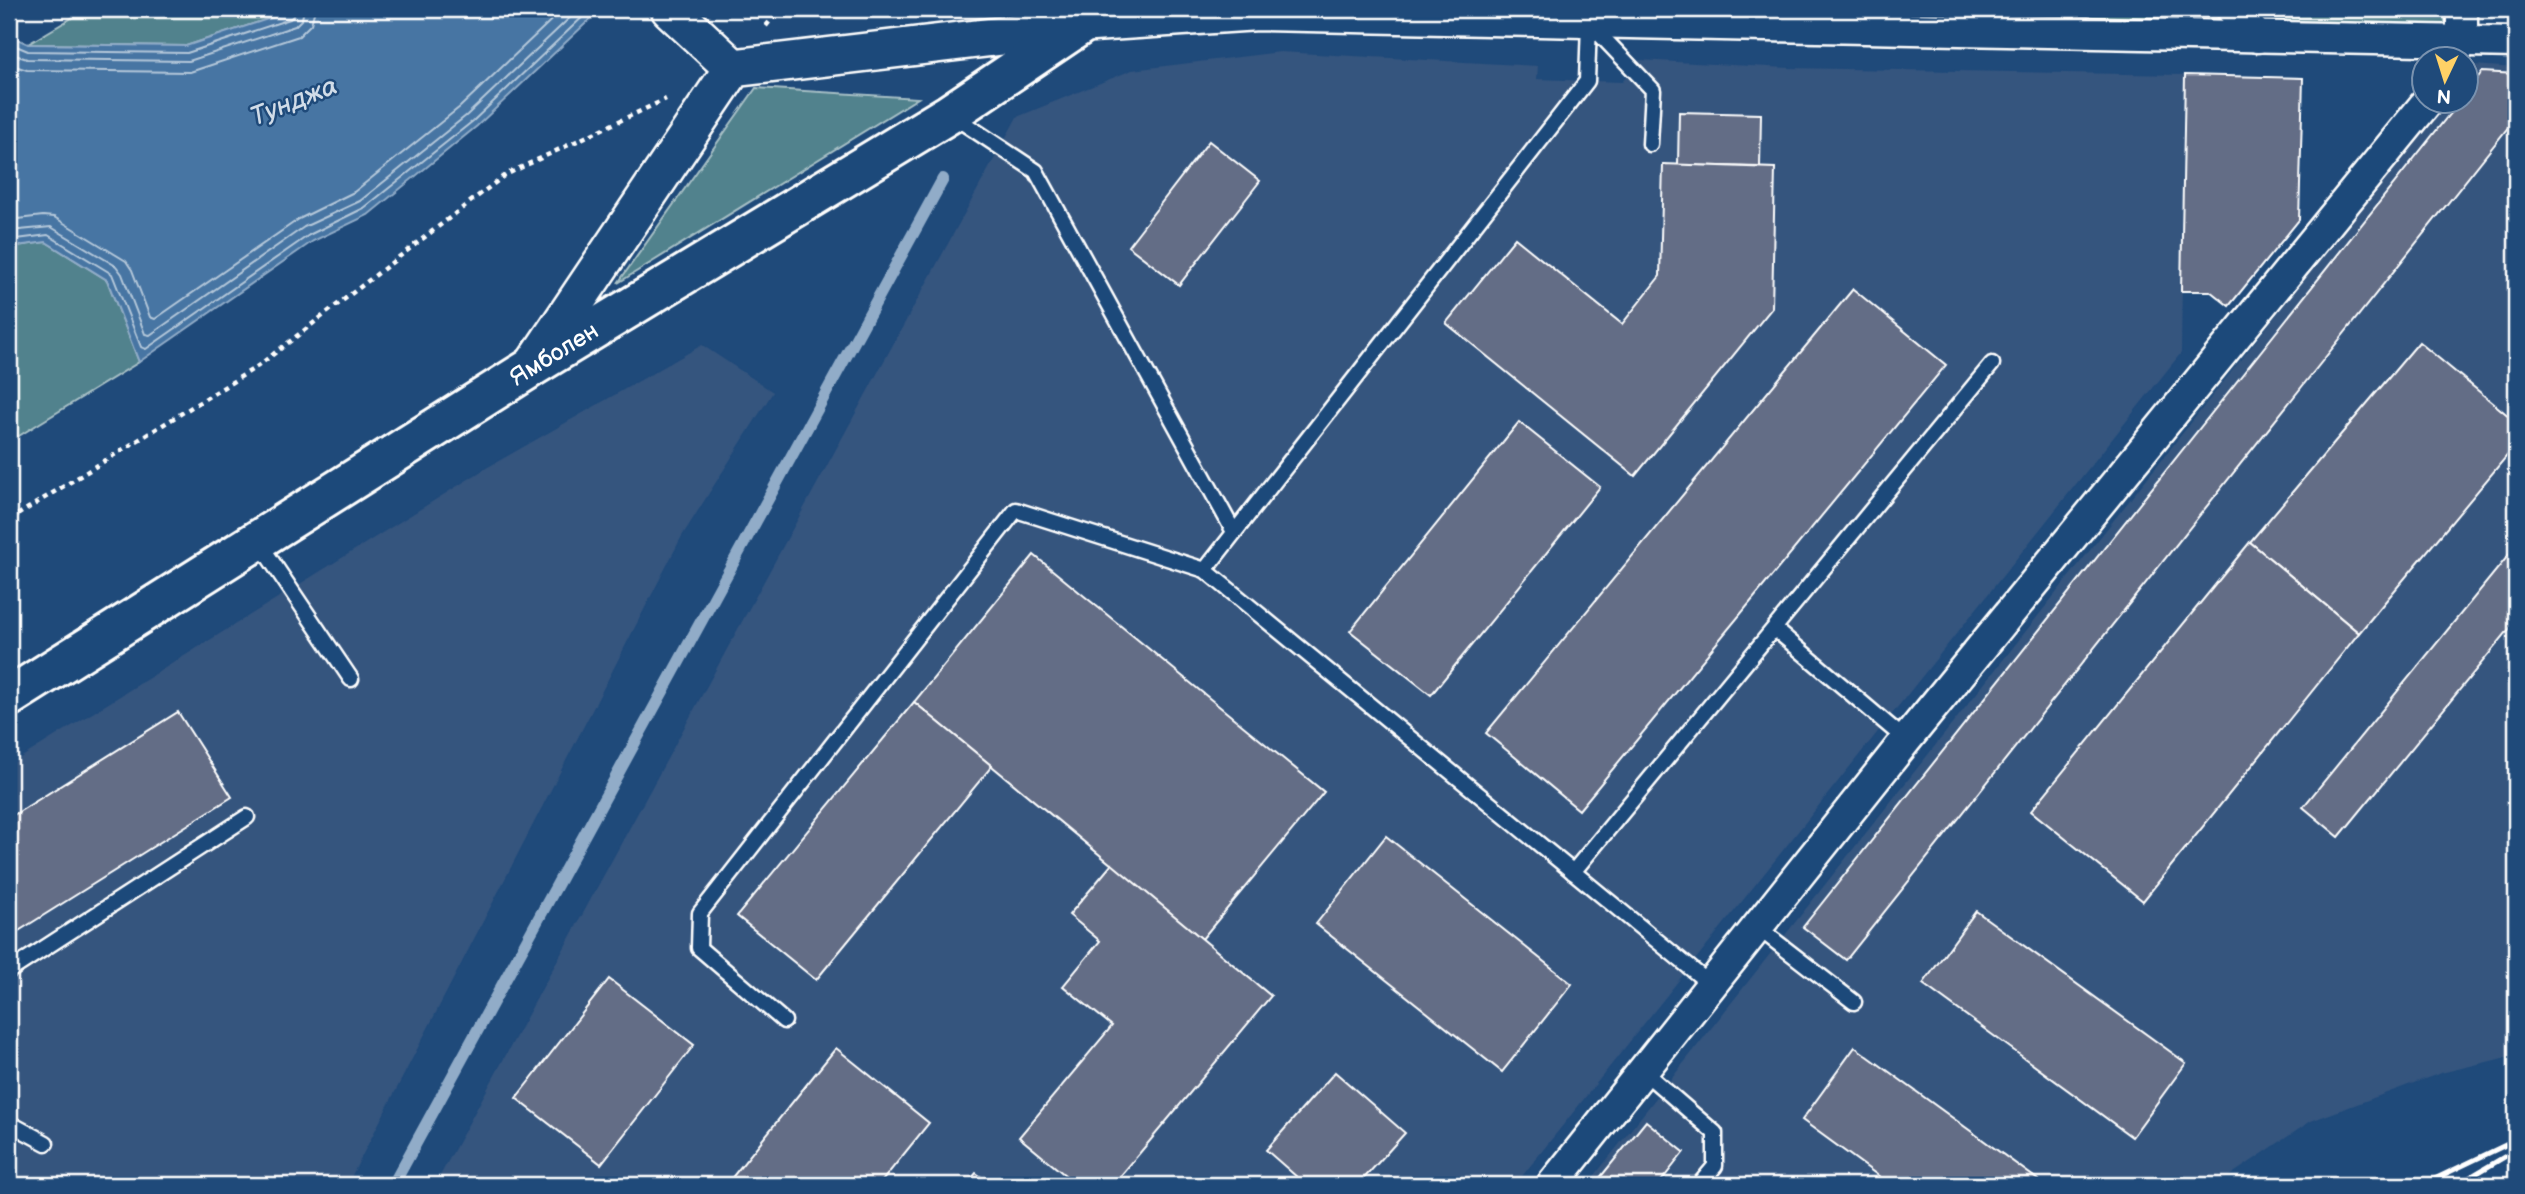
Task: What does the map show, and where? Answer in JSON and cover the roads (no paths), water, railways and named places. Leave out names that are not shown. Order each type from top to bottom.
[{"type":"main road","name":"Ямболен","points":[[9,697],[532,367],[949,114],[1087,18]]},
{"type":"street","points":[[2232,9],[2258,37]]},
{"type":"street","points":[[2457,46],[2462,9]]},
{"type":"street","points":[[532,367],[733,68],[1087,18],[1258,15],[1589,23],[1893,19],[2410,47]]},
{"type":"street","points":[[682,20],[733,68]]},
{"type":"street","points":[[2480,47],[2516,42]]},
{"type":"street","points":[[1552,1185],[1906,740],[2416,116]]},
{"type":"lane","points":[[1589,23],[1653,90],[1650,144]]},
{"type":"lane","points":[[1205,570],[1587,81],[1589,23]]},
{"type":"lane","points":[[949,114],[1036,171],[1234,532]]},
{"type":"lane","points":[[1573,872],[1992,364]]},
{"type":"lane","points":[[784,1021],[699,948],[700,913],[1016,510],[1205,570],[1711,985]]},
{"type":"lane","points":[[257,540],[351,679]]},
{"type":"lane","points":[[1775,629],[1906,740]]},
{"type":"lane","points":[[9,971],[247,817]]},
{"type":"lane","points":[[1756,928],[1854,1002]]},
{"type":"lane","points":[[1643,1071],[1715,1133],[1715,1166],[1699,1185]]},
{"type":"lane","points":[[9,1123],[46,1143]]},
{"type":"water","name":"Тунджа","points":[[298,9],[601,9],[477,126],[368,215],[313,241],[139,362],[107,280],[46,242],[9,247],[9,35],[28,44],[186,46]]},
{"type":"waterway","points":[[393,1185],[943,179]]},
{"type":"railway","points":[[2422,1185],[2516,1140]]},
{"type":"railway","points":[[2457,1185],[2516,1150]]}]
